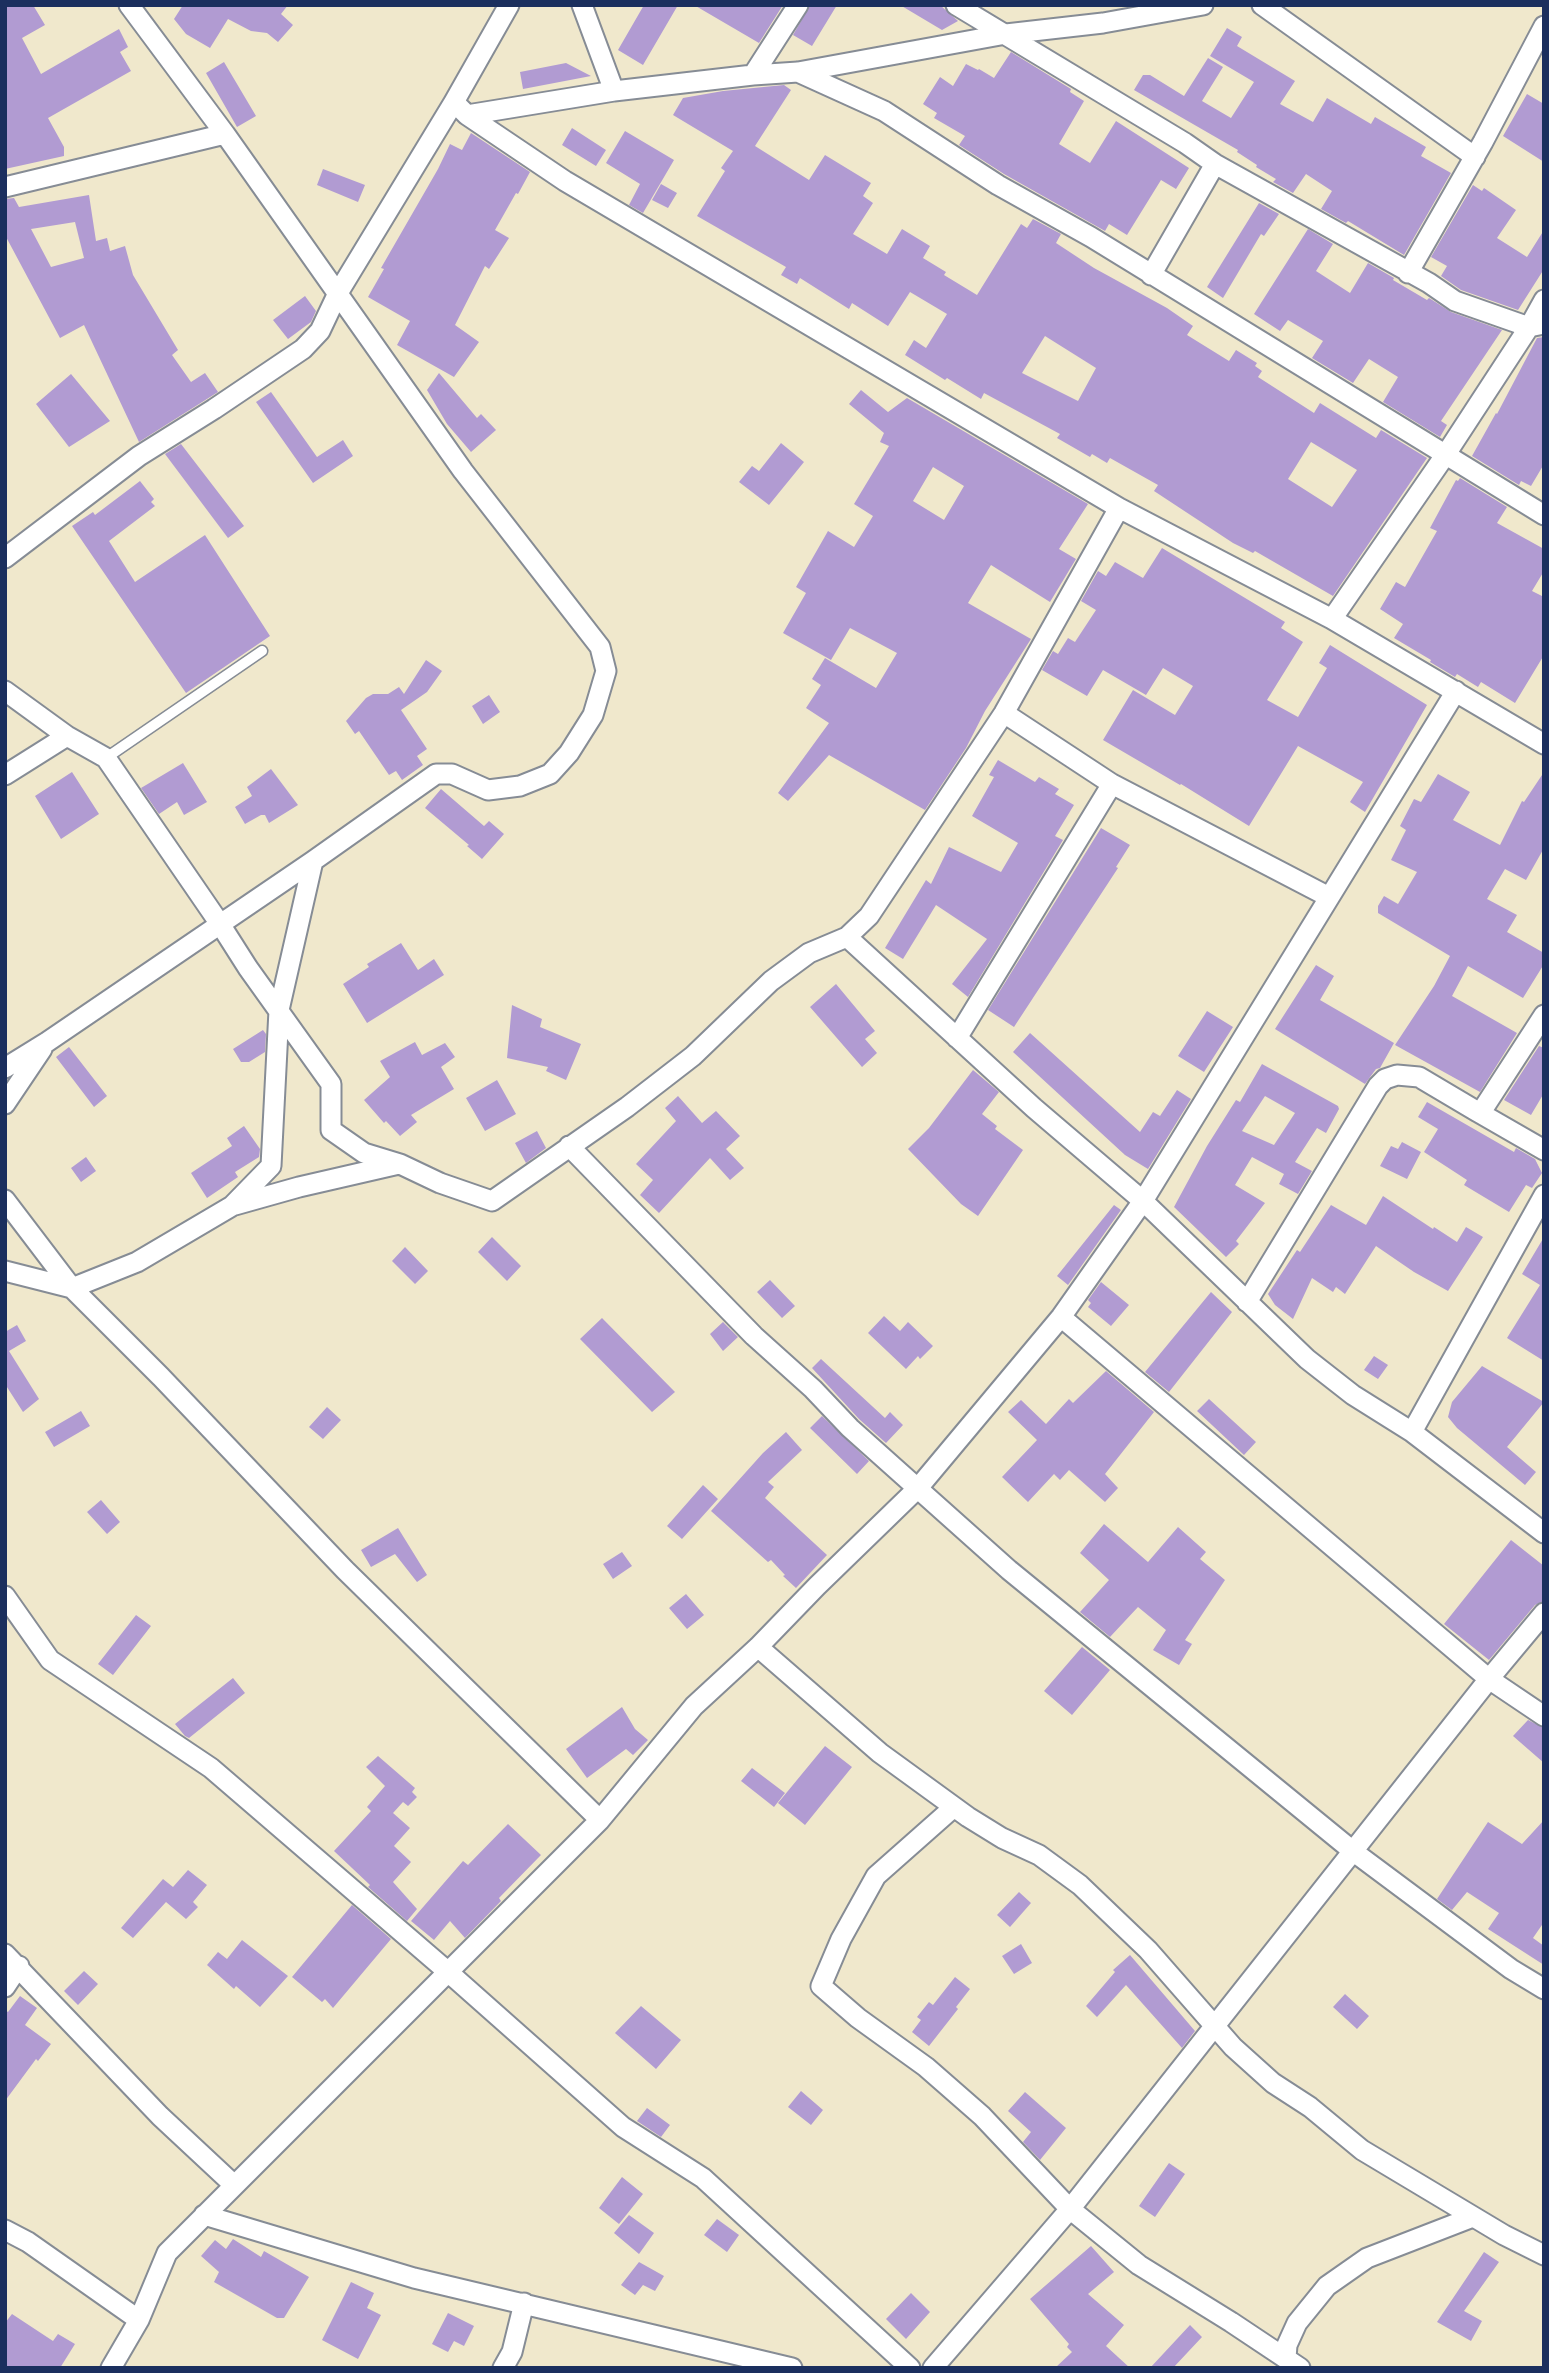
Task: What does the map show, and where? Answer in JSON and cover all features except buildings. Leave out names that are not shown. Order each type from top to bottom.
[{"type":"street","points":[[5,1068],[313,861],[436,774],[452,774],[488,790],[520,786],[550,774],[569,753],[593,715],[606,671],[600,647],[463,471],[225,134],[129,5]]},
{"type":"street","points":[[5,558],[139,456],[303,349],[320,331],[338,293],[461,108],[509,5]]},
{"type":"street","points":[[582,5],[614,91]]},
{"type":"street","points":[[753,75],[798,5]]},
{"type":"street","points":[[957,5],[1216,164],[1429,283],[1455,301],[1536,326]]},
{"type":"street","points":[[461,108],[797,72],[1006,34],[1103,23],[1203,5]]},
{"type":"street","points":[[1262,5],[1475,156]]},
{"type":"street","points":[[1408,273],[1475,156],[1544,26]]},
{"type":"street","points":[[797,72],[884,111],[998,185],[1091,237],[1544,515]]},
{"type":"street","points":[[461,108],[565,181],[1119,508],[1332,618],[1544,744]]},
{"type":"street","points":[[5,187],[225,134]]},
{"type":"street","points":[[1151,275],[1216,164]]},
{"type":"street","points":[[1332,618],[1536,326],[1544,299]]},
{"type":"street","points":[[5,691],[66,736],[106,758],[248,968],[331,1084],[331,1130],[365,1153],[400,1164],[440,1183],[492,1200],[627,1107],[693,1056],[771,981],[809,953],[847,937],[869,916],[1004,713],[1119,508]]},
{"type":"street","points":[[111,2368],[139,2320],[167,2253],[600,1820],[694,1706],[758,1647],[918,1488],[1061,1317],[1143,1201],[1456,691]]},
{"type":"street","points":[[1004,713],[1112,784],[1329,897]]},
{"type":"street","points":[[5,775],[66,736]]},
{"type":"street","points":[[957,1038],[1112,784]]},
{"type":"street","points":[[232,1206],[271,1166],[279,1010],[313,861]]},
{"type":"street","points":[[847,937],[1034,1108],[1143,1201],[1307,1359],[1353,1395],[1412,1432],[1544,1533]]},
{"type":"street","points":[[1478,1112],[1483,1109],[1544,1016]]},
{"type":"street","points":[[5,1104],[47,1042]]},
{"type":"street","points":[[1247,1301],[1378,1086],[1385,1079],[1396,1075],[1419,1077],[1544,1150]]},
{"type":"street","points":[[569,1146],[754,1336],[813,1389],[850,1428],[1009,1570],[1354,1852],[1511,1969],[1544,1989]]},
{"type":"street","points":[[5,1271],[72,1288],[137,1262],[232,1206],[299,1187],[400,1164]]},
{"type":"street","points":[[1412,1432],[1544,1195]]},
{"type":"street","points":[[5,1199],[72,1288],[345,1570],[600,1820]]},
{"type":"street","points":[[1061,1317],[1489,1679],[1544,1716]]},
{"type":"street","points":[[5,1596],[50,1660],[211,1768],[623,2127],[703,2178],[910,2368]]},
{"type":"street","points":[[933,2368],[1070,2209],[1544,1613]]},
{"type":"street","points":[[758,1647],[880,1754],[954,1807],[1002,1838],[1038,1855],[1080,1885],[1148,1950],[1233,2047],[1273,2083],[1310,2107],[1363,2150],[1473,2217],[1544,2255]]},
{"type":"street","points":[[954,1807],[876,1876],[841,1939],[821,1986],[859,2018],[926,2067],[982,2116],[1070,2209],[1139,2265],[1293,2363]]},
{"type":"street","points":[[12,1960],[160,2116],[234,2185]]},
{"type":"street","points":[[5,1987],[12,1960]]},
{"type":"street","points":[[204,2215],[414,2278],[524,2303],[762,2364],[793,2368]]},
{"type":"street","points":[[1293,2363],[1287,2345],[1297,2323],[1327,2286],[1367,2258],[1473,2217]]},
{"type":"street","points":[[5,2230],[28,2242],[139,2320]]},
{"type":"street","points":[[503,2368],[512,2352],[524,2303]]},
{"type":"lane","points":[[106,758],[262,651]]}]
